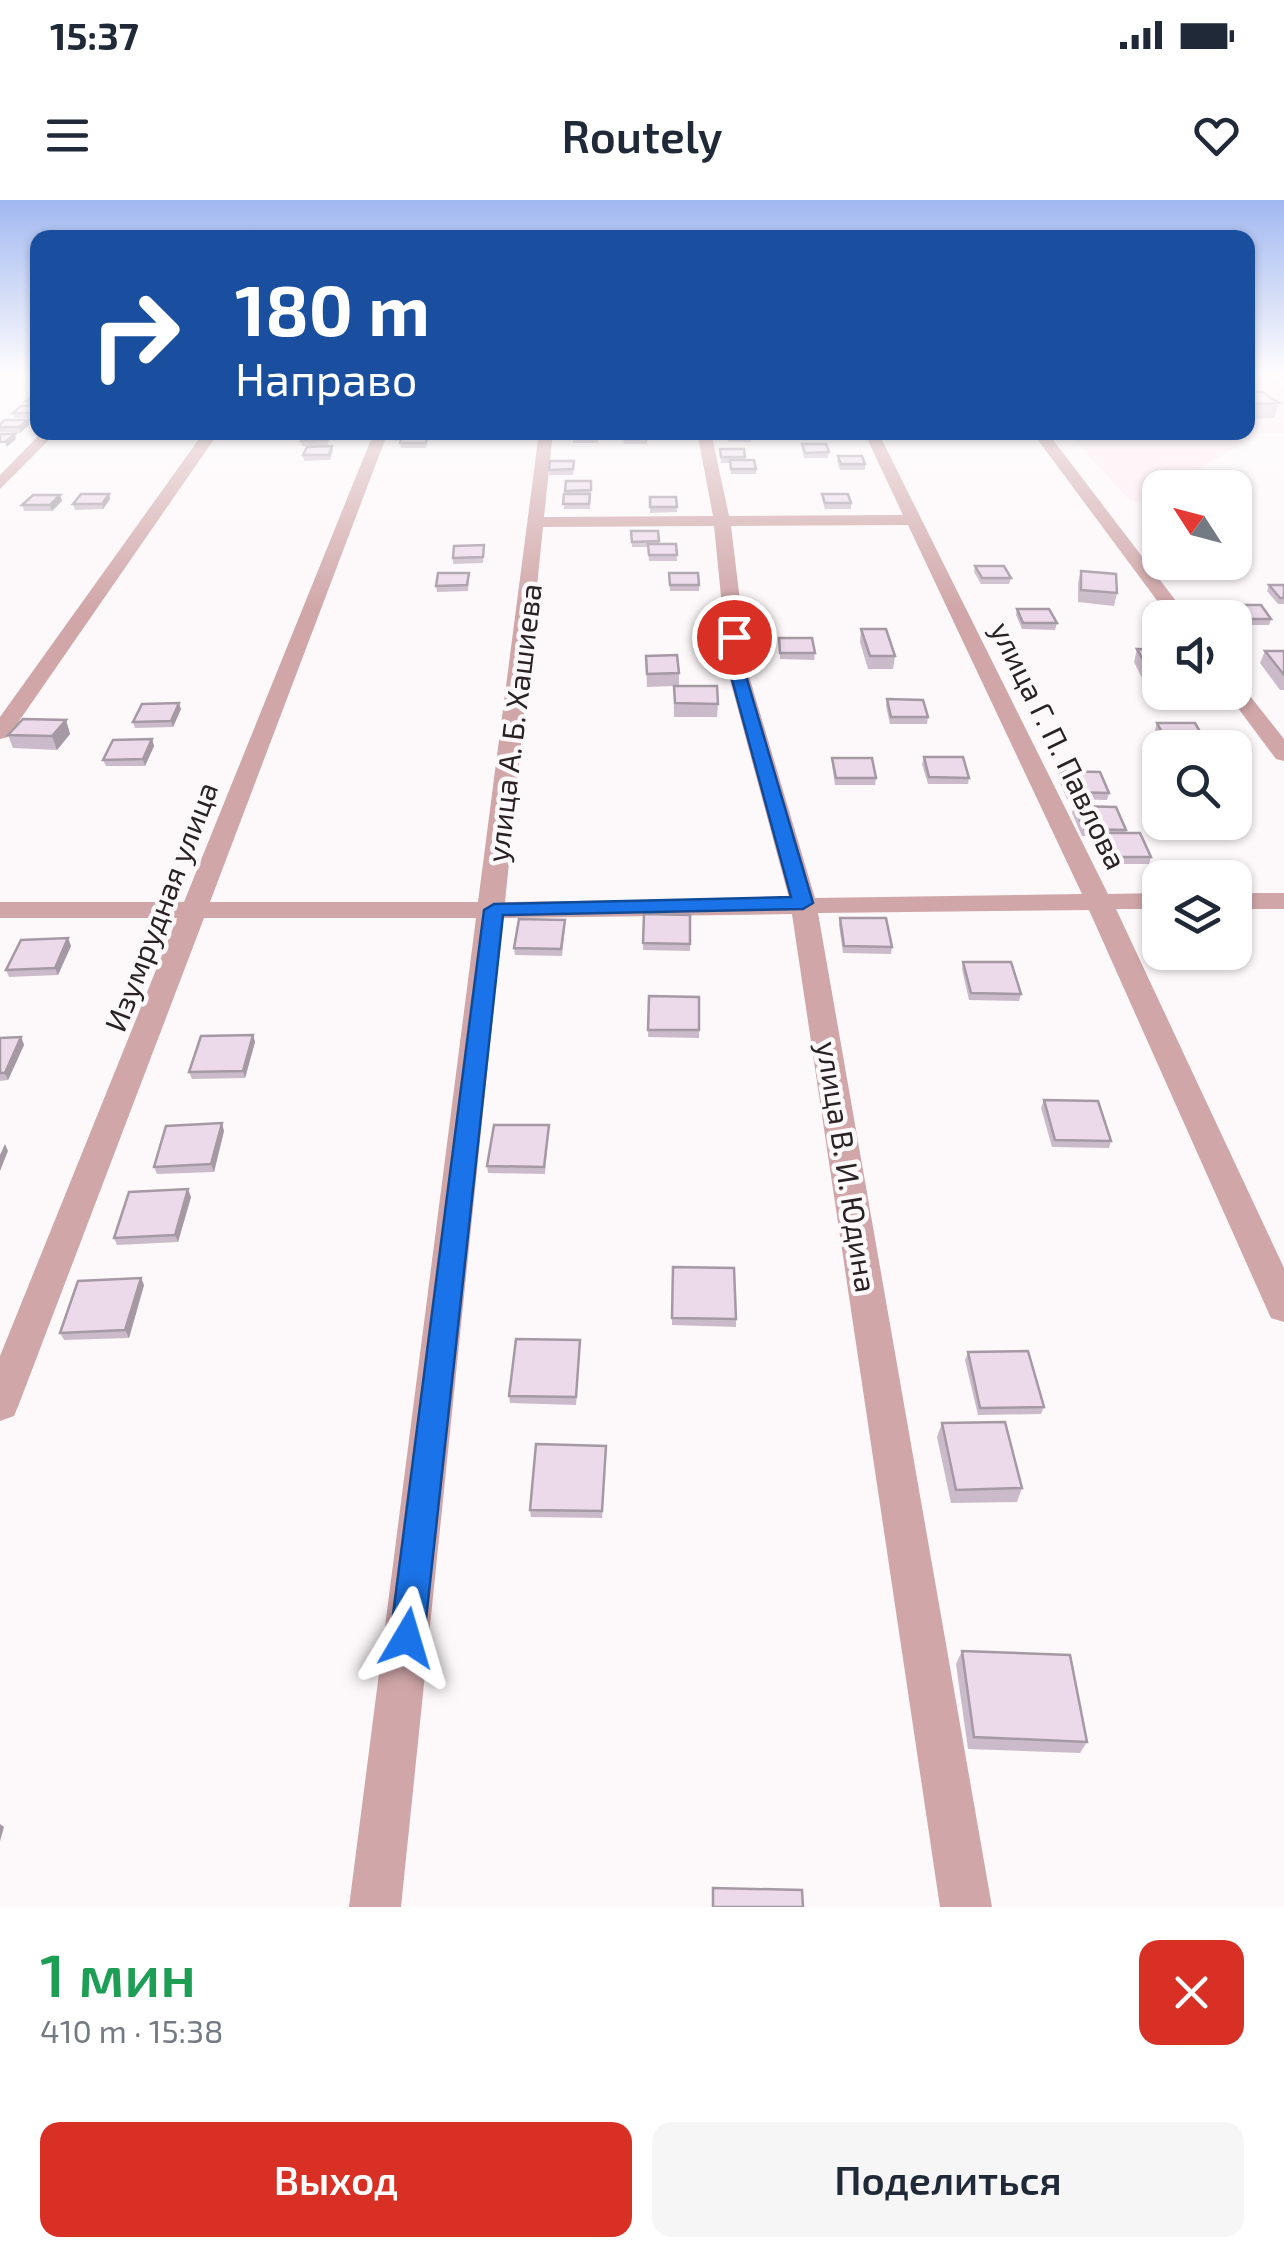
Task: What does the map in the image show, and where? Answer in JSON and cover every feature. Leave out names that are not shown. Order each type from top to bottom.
[{"type":"street","points":[[0,484],[31,452]]},
{"type":"street","points":[[0,732],[198,452]]},
{"type":"street","name":"Изумрудная улица","points":[[0,1404],[373,452]]},
{"type":"street","name":"улица А. Б. Хашиева","points":[[375,1907],[494,910],[544,452]]},
{"type":"street","name":"улица В. И. Юдина","points":[[708,452],[722,521],[738,676],[803,903],[966,1907]]},
{"type":"street","name":"улица Г. П. Павлова","points":[[881,452],[1098,902],[1284,1307]]},
{"type":"street","points":[[1054,452],[1166,600]]},
{"type":"street","points":[[538,522],[912,520]]},
{"type":"street","points":[[1250,710],[1284,754]]},
{"type":"street","points":[[0,910],[494,910],[1142,901]]},
{"type":"street","points":[[1252,901],[1284,901]]},
{"type":"shaded area","points":[[1085,452],[1228,452],[1196,470],[1142,470],[1142,503],[1129,500]]},
{"type":"building","points":[[305,452],[330,452],[329,455],[303,455]]},
{"type":"building","points":[[720,452],[744,452],[745,457],[721,457]]},
{"type":"building","points":[[838,456],[862,456],[865,464],[841,464]]},
{"type":"building","points":[[730,460],[754,460],[756,469],[731,469]]},
{"type":"building","points":[[550,461],[574,461],[573,469],[549,470]]},
{"type":"building","points":[[566,481],[591,481],[591,490],[565,491]]},
{"type":"building","points":[[81,494],[109,494],[102,504],[73,504]]},
{"type":"building","points":[[564,494],[590,494],[589,504],[563,504]]},
{"type":"building","points":[[822,494],[848,494],[851,503],[825,503]]},
{"type":"building","points":[[33,495],[60,495],[50,505],[22,505]]},
{"type":"building","points":[[650,497],[676,497],[677,507],[650,507]]},
{"type":"building","points":[[631,531],[658,531],[659,541],[632,542]]},
{"type":"building","points":[[648,544],[676,544],[677,555],[649,555]]},
{"type":"building","points":[[484,545],[483,557],[453,558],[454,546]]},
{"type":"building","points":[[975,566],[1004,566],[1011,578],[982,578]]},
{"type":"building","points":[[1081,571],[1116,574],[1117,593],[1081,590]]},
{"type":"building","points":[[438,573],[469,573],[467,585],[436,586]]},
{"type":"building","points":[[669,573],[698,573],[699,585],[670,585]]},
{"type":"building","points":[[1269,585],[1284,585],[1284,598],[1280,598]]},
{"type":"building","points":[[1252,605],[1261,605],[1271,619],[1252,619]]},
{"type":"building","points":[[1017,609],[1049,609],[1057,623],[1023,623]]},
{"type":"building","points":[[861,629],[886,629],[895,656],[870,656]]},
{"type":"building","points":[[779,638],[812,638],[815,653],[780,653]]},
{"type":"building","points":[[1265,651],[1284,651],[1284,675]]},
{"type":"building","points":[[677,655],[679,673],[647,674],[646,656]]},
{"type":"building","points":[[674,686],[717,686],[718,704],[675,703]]},
{"type":"building","points":[[887,699],[923,700],[928,717],[891,717]]},
{"type":"building","points":[[179,703],[171,721],[133,722],[142,704]]},
{"type":"building","points":[[23,719],[66,720],[52,736],[8,735]]},
{"type":"building","points":[[1157,723],[1195,723],[1199,730],[1161,730]]},
{"type":"building","points":[[152,739],[143,759],[103,760],[113,740]]},
{"type":"building","points":[[924,757],[963,757],[969,778],[929,777]]},
{"type":"building","points":[[832,758],[872,758],[876,778],[836,778]]},
{"type":"building","points":[[1060,771],[1100,772],[1109,793],[1069,792]]},
{"type":"building","points":[[1074,806],[1116,807],[1126,830],[1084,829]]},
{"type":"building","points":[[1098,833],[1140,833],[1151,857],[1108,857]]},
{"type":"building","points":[[644,914],[690,915],[690,944],[643,943]]},
{"type":"building","points":[[840,918],[886,918],[892,947],[844,946]]},
{"type":"building","points":[[519,919],[565,920],[561,949],[514,948]]},
{"type":"building","points":[[68,938],[55,968],[6,970],[21,940]]},
{"type":"building","points":[[963,962],[1011,962],[1021,994],[971,993]]},
{"type":"building","points":[[649,996],[699,997],[699,1030],[648,1030]]},
{"type":"building","points":[[253,1035],[243,1071],[189,1072],[201,1036]]},
{"type":"building","points":[[21,1037],[5,1073],[0,1073],[0,1038]]},
{"type":"building","points":[[1044,1100],[1098,1101],[1111,1141],[1055,1140]]},
{"type":"building","points":[[222,1123],[211,1164],[154,1167],[166,1126]]},
{"type":"building","points":[[494,1125],[549,1125],[544,1167],[487,1166]]},
{"type":"building","points":[[188,1189],[175,1235],[114,1238],[129,1192]]},
{"type":"building","points":[[673,1267],[734,1268],[736,1319],[672,1318]]},
{"type":"building","points":[[141,1278],[125,1330],[60,1333],[78,1281]]},
{"type":"building","points":[[516,1339],[580,1340],[576,1397],[509,1396]]},
{"type":"building","points":[[1028,1351],[1044,1407],[980,1408],[968,1352]]},
{"type":"building","points":[[1005,1422],[1022,1488],[956,1490],[942,1423]]},
{"type":"building","points":[[536,1444],[606,1446],[602,1511],[530,1510]]},
{"type":"building","points":[[962,1651],[1070,1655],[1087,1742],[974,1737]]},
{"type":"building","points":[[713,1888],[802,1890],[803,1907],[713,1907]]},
{"type":"route","points":[[407,1638],[494,910],[803,903],[738,676],[734,637]]}]
